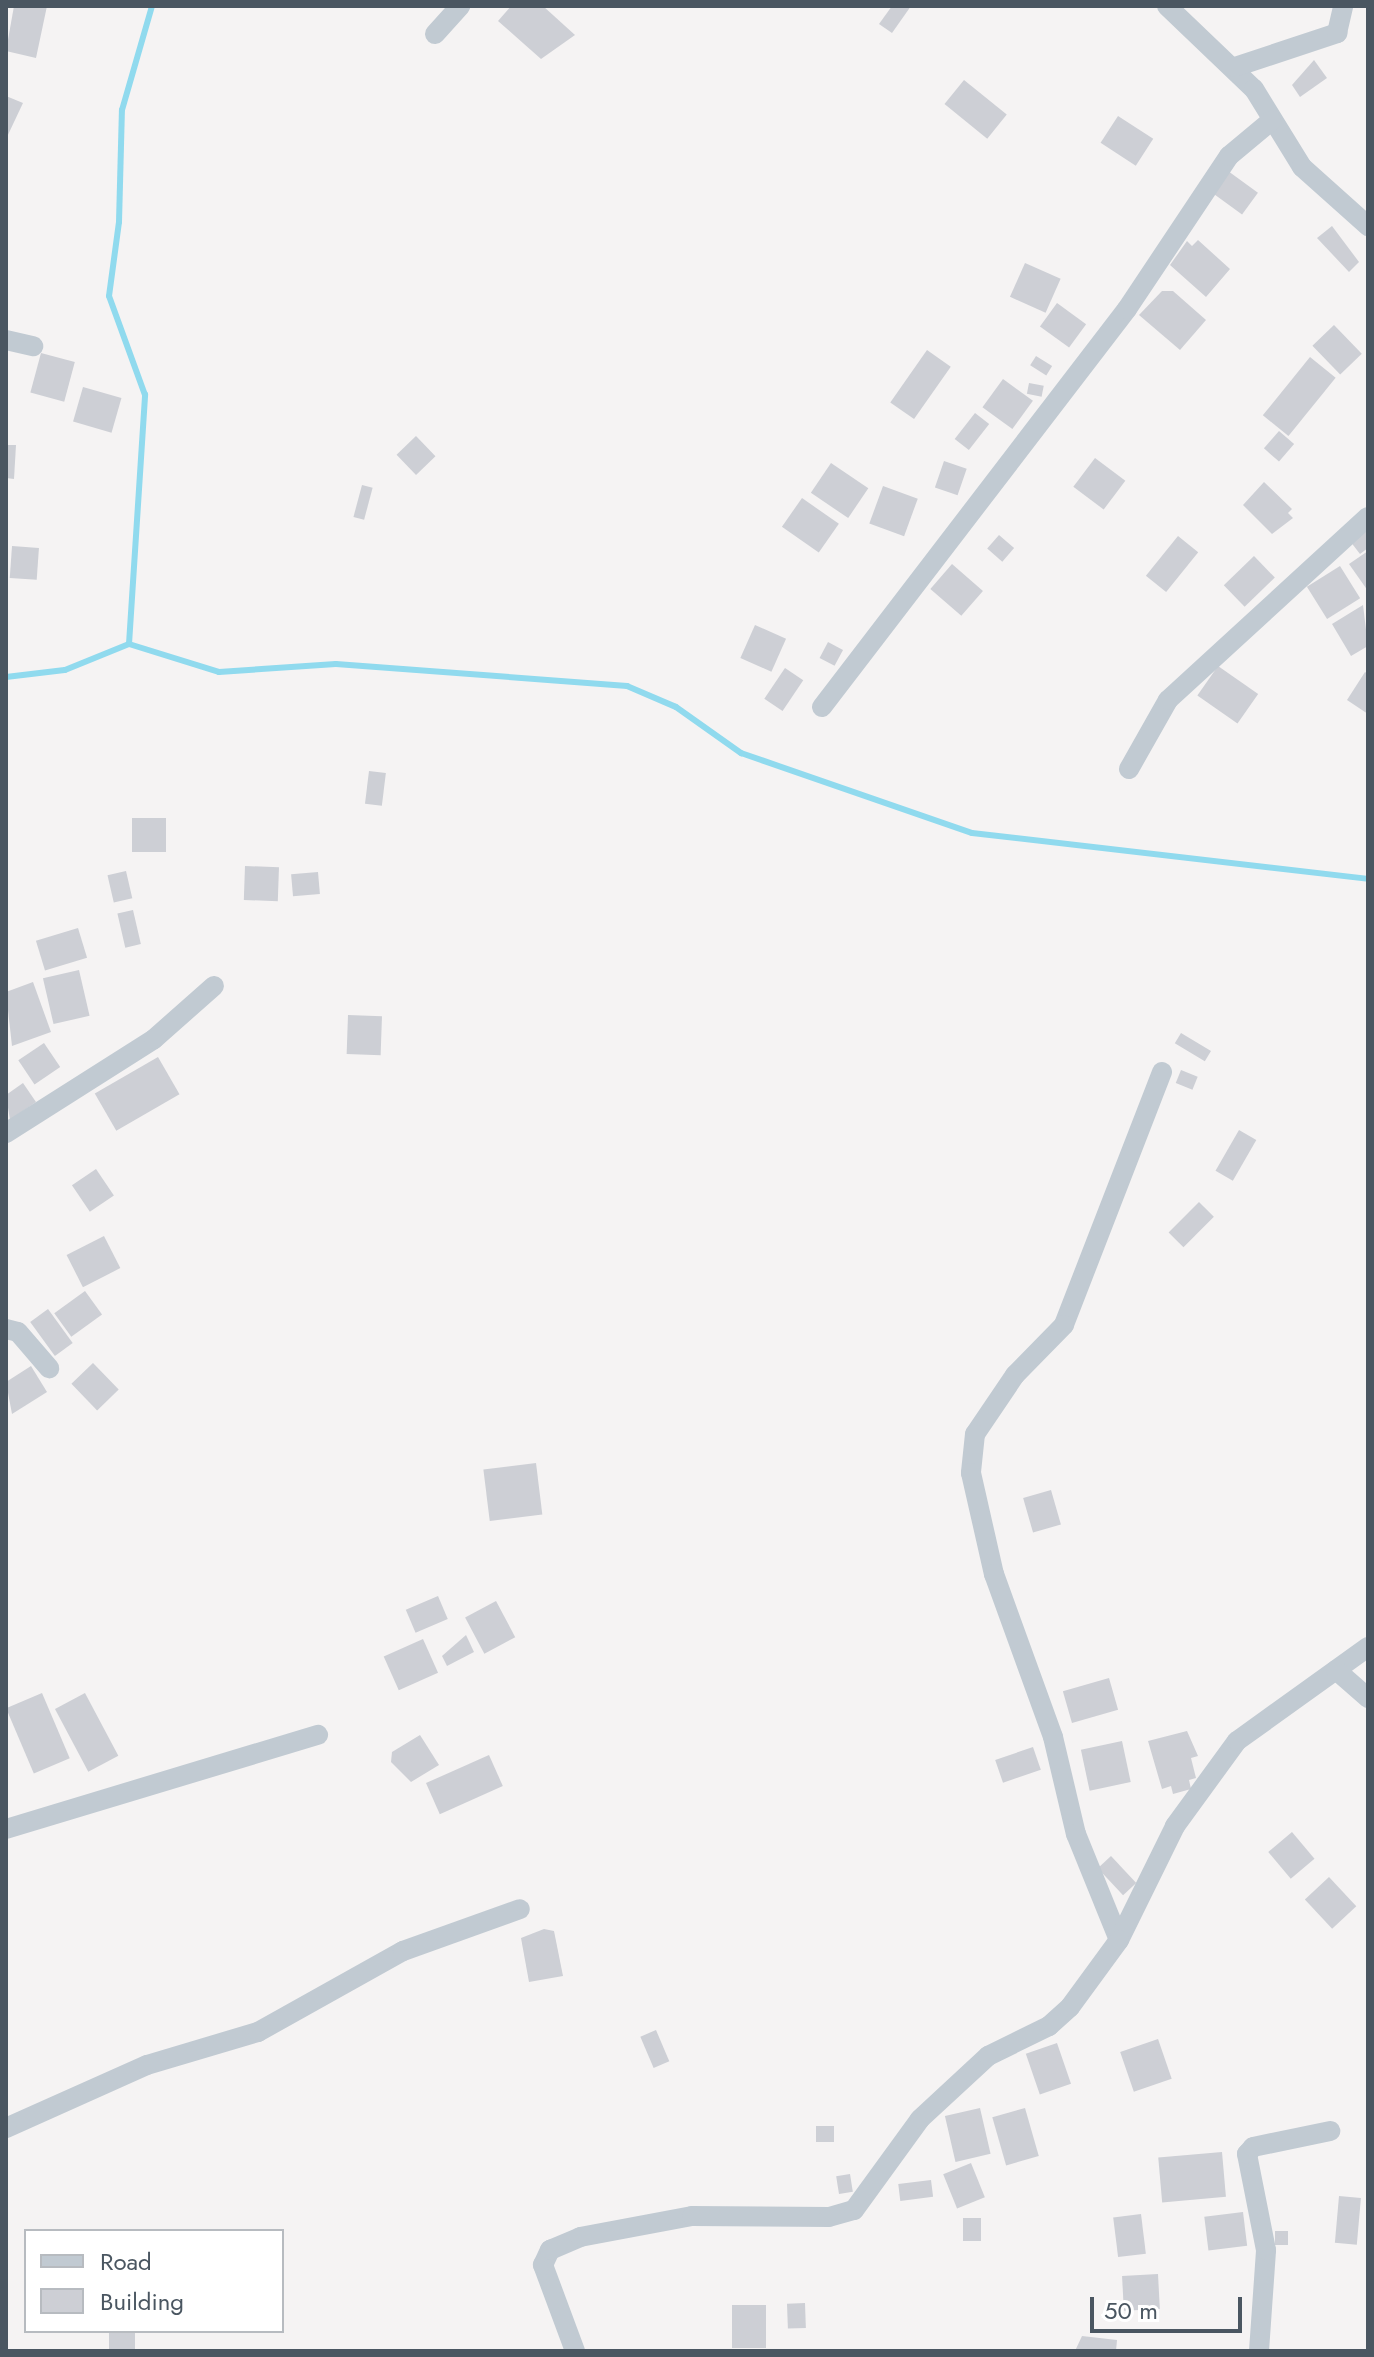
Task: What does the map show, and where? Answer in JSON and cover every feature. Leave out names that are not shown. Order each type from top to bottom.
[{"type":"street","points":[[435,34],[460,6]]},
{"type":"street","points":[[1167,6],[1235,67],[1302,167],[1368,226]]},
{"type":"street","points":[[1235,67],[1337,33],[1343,6]]},
{"type":"street","points":[[822,707],[1127,309],[1229,156],[1271,121]]},
{"type":"street","points":[[6,340],[33,346]]},
{"type":"street","points":[[1129,769],[1168,700],[1368,517]]},
{"type":"street","points":[[6,1133],[154,1039],[214,986]]},
{"type":"street","points":[[1119,1940],[1076,1834],[1053,1737],[994,1574],[971,1473],[975,1434],[1015,1375],[1064,1325],[1162,1072]]},
{"type":"street","points":[[6,1329],[18,1332],[49,1368]]},
{"type":"street","points":[[575,2351],[543,2265],[550,2250],[580,2237],[692,2216],[829,2217],[854,2210],[920,2119],[988,2056],[1049,2026],[1070,2007],[1119,1940],[1175,1826],[1237,1741],[1368,1647]]},
{"type":"street","points":[[1336,1670],[1368,1698]]},
{"type":"street","points":[[6,1829],[318,1735]]},
{"type":"street","points":[[6,2128],[147,2065],[258,2032],[403,1951],[520,1909]]},
{"type":"street","points":[[1259,2351],[1266,2250],[1247,2154],[1253,2147],[1330,2131]]},
{"type":"building","points":[[14,6],[47,6],[36,58],[6,51]]},
{"type":"building","points":[[511,6],[543,6],[575,35],[541,59],[498,21]]},
{"type":"building","points":[[892,6],[911,6],[892,33],[879,24]]},
{"type":"building","points":[[1314,60],[1327,78],[1300,97],[1292,85]]},
{"type":"building","points":[[964,80],[1007,115],[987,139],[944,104]]},
{"type":"building","points":[[6,96],[23,103],[6,139]]},
{"type":"building","points":[[1118,116],[1153,139],[1136,166],[1101,143]]},
{"type":"building","points":[[1228,171],[1258,193],[1242,215],[1212,193]]},
{"type":"building","points":[[1332,226],[1359,262],[1349,272],[1317,238]]},
{"type":"building","points":[[1198,240],[1230,269],[1206,297],[1170,265],[1187,241],[1192,246]]},
{"type":"building","points":[[1025,263],[1061,279],[1046,313],[1010,297]]},
{"type":"building","points":[[1162,291],[1173,291],[1206,320],[1180,350],[1139,315]]},
{"type":"building","points":[[1057,303],[1086,324],[1069,348],[1040,326]]},
{"type":"building","points":[[1334,325],[1362,354],[1340,375],[1312,346]]},
{"type":"building","points":[[927,350],[951,367],[914,419],[890,402]]},
{"type":"building","points":[[41,353],[75,362],[64,402],[30,393]]},
{"type":"building","points":[[1036,356],[1052,366],[1046,375],[1030,365]]},
{"type":"building","points":[[1310,357],[1336,378],[1288,436],[1263,415]]},
{"type":"building","points":[[1003,379],[1033,401],[1012,429],[982,407]]},
{"type":"building","points":[[1029,383],[1044,386],[1042,397],[1027,394]]},
{"type":"building","points":[[83,387],[121,398],[112,433],[73,422]]},
{"type":"building","points":[[975,413],[989,424],[969,450],[955,439]]},
{"type":"building","points":[[1279,431],[1294,444],[1279,461],[1264,448]]},
{"type":"building","points":[[416,436],[435,456],[416,475],[397,455]]},
{"type":"building","points":[[6,445],[16,445],[14,479],[6,478]]},
{"type":"building","points":[[1095,458],[1125,481],[1104,510],[1073,487]]},
{"type":"building","points":[[944,461],[967,469],[958,495],[935,487]]},
{"type":"building","points":[[831,463],[868,488],[848,518],[811,493]]},
{"type":"building","points":[[1264,482],[1292,509],[1288,513],[1293,518],[1272,534],[1243,505]]},
{"type":"building","points":[[362,485],[373,488],[364,520],[353,517]]},
{"type":"building","points":[[883,486],[918,499],[904,536],[869,524]]},
{"type":"building","points":[[802,498],[839,524],[819,552],[782,527]]},
{"type":"building","points":[[1368,527],[1368,548],[1360,554],[1350,541]]},
{"type":"building","points":[[999,535],[1014,548],[1002,562],[987,549]]},
{"type":"building","points":[[1178,536],[1198,552],[1166,592],[1146,576]]},
{"type":"building","points":[[12,546],[39,548],[37,580],[10,578]]},
{"type":"building","points":[[1368,551],[1368,591],[1349,564]]},
{"type":"building","points":[[1254,556],[1275,578],[1245,607],[1224,585]]},
{"type":"building","points":[[952,564],[983,591],[961,616],[930,589]]},
{"type":"building","points":[[1340,566],[1360,598],[1327,619],[1307,587]]},
{"type":"building","points":[[1363,605],[1368,646],[1351,656],[1332,624]]},
{"type":"building","points":[[755,625],[786,639],[771,672],[740,658]]},
{"type":"building","points":[[828,642],[843,650],[835,666],[820,658]]},
{"type":"building","points":[[1218,666],[1258,694],[1237,724],[1197,695]]},
{"type":"building","points":[[785,668],[803,680],[783,711],[764,699]]},
{"type":"building","points":[[1365,672],[1368,674],[1368,714],[1347,700]]},
{"type":"building","points":[[369,771],[386,773],[382,806],[365,804]]},
{"type":"building","points":[[132,818],[166,818],[166,852],[132,852]]},
{"type":"building","points":[[245,866],[279,867],[278,901],[244,900]]},
{"type":"building","points":[[126,871],[132,898],[114,903],[107,875]]},
{"type":"building","points":[[318,872],[320,894],[293,896],[291,874]]},
{"type":"building","points":[[133,910],[141,944],[125,948],[117,914]]},
{"type":"building","points":[[78,928],[87,958],[45,971],[36,941]]},
{"type":"building","points":[[79,970],[90,1016],[54,1024],[43,978]]},
{"type":"building","points":[[33,982],[51,1032],[12,1046],[6,992]]},
{"type":"building","points":[[348,1015],[382,1016],[381,1055],[347,1054]]},
{"type":"building","points":[[1181,1033],[1211,1051],[1205,1061],[1175,1043]]},
{"type":"building","points":[[44,1043],[60,1067],[35,1084],[18,1060]]},
{"type":"building","points":[[158,1057],[180,1094],[116,1131],[95,1094]]},
{"type":"building","points":[[1181,1070],[1198,1077],[1192,1090],[1176,1083]]},
{"type":"building","points":[[23,1083],[36,1102],[10,1120],[6,1095]]},
{"type":"building","points":[[1239,1130],[1256,1140],[1233,1181],[1216,1171]]},
{"type":"building","points":[[96,1169],[114,1196],[90,1212],[72,1185]]},
{"type":"building","points":[[1199,1202],[1214,1217],[1183,1247],[1169,1232]]},
{"type":"building","points":[[104,1236],[120,1268],[83,1287],[67,1255]]},
{"type":"building","points":[[85,1291],[102,1314],[71,1337],[54,1313]]},
{"type":"building","points":[[48,1309],[73,1343],[55,1356],[30,1322]]},
{"type":"building","points":[[93,1363],[119,1390],[97,1410],[71,1384]]},
{"type":"building","points":[[31,1366],[47,1392],[12,1414],[6,1382]]},
{"type":"building","points":[[536,1463],[542,1515],[490,1521],[483,1469]]},
{"type":"building","points":[[1051,1490],[1061,1525],[1033,1533],[1023,1498]]},
{"type":"building","points":[[438,1596],[448,1619],[416,1633],[406,1610]]},
{"type":"building","points":[[496,1601],[515,1637],[484,1654],[465,1617]]},
{"type":"building","points":[[466,1635],[474,1652],[447,1666],[442,1656]]},
{"type":"building","points":[[423,1639],[438,1673],[399,1690],[384,1656]]},
{"type":"building","points":[[1109,1678],[1118,1710],[1072,1723],[1063,1691]]},
{"type":"building","points":[[42,1693],[70,1758],[34,1774],[6,1708]]},
{"type":"building","points":[[85,1693],[118,1756],[88,1772],[55,1709]]},
{"type":"building","points":[[1187,1731],[1198,1756],[1191,1758],[1196,1778],[1189,1780],[1191,1789],[1173,1794],[1171,1786],[1162,1789],[1148,1741]]},
{"type":"building","points":[[420,1735],[439,1765],[411,1782],[391,1762],[392,1752]]},
{"type":"building","points":[[1122,1741],[1131,1782],[1090,1791],[1081,1750]]},
{"type":"building","points":[[1033,1747],[1041,1770],[1003,1783],[995,1760]]},
{"type":"building","points":[[489,1755],[503,1786],[440,1814],[426,1783]]},
{"type":"building","points":[[1292,1832],[1314,1859],[1291,1879],[1268,1852]]},
{"type":"building","points":[[1111,1856],[1136,1883],[1123,1895],[1098,1868]]},
{"type":"building","points":[[1329,1877],[1356,1906],[1332,1929],[1305,1900]]},
{"type":"building","points":[[544,1929],[554,1931],[563,1976],[529,1982],[521,1938]]},
{"type":"building","points":[[656,2030],[669,2061],[654,2068],[640,2037]]},
{"type":"building","points":[[1158,2039],[1172,2079],[1134,2092],[1120,2052]]},
{"type":"building","points":[[1057,2043],[1071,2084],[1040,2094],[1026,2054]]},
{"type":"building","points":[[980,2108],[991,2154],[955,2162],[945,2116]]},
{"type":"building","points":[[1025,2108],[1039,2156],[1006,2165],[992,2117]]},
{"type":"building","points":[[816,2126],[834,2126],[834,2142],[816,2142]]},
{"type":"building","points":[[1222,2152],[1226,2197],[1162,2202],[1158,2158]]},
{"type":"building","points":[[971,2163],[985,2197],[957,2209],[943,2174]]},
{"type":"building","points":[[850,2174],[853,2192],[839,2194],[836,2176]]},
{"type":"building","points":[[931,2180],[933,2197],[900,2201],[898,2184]]},
{"type":"building","points":[[1339,2196],[1361,2198],[1357,2245],[1335,2243]]},
{"type":"building","points":[[1243,2212],[1247,2246],[1208,2250],[1204,2217]]},
{"type":"building","points":[[1141,2214],[1146,2254],[1118,2257],[1113,2217]]},
{"type":"building","points":[[963,2218],[981,2218],[981,2241],[963,2241]]},
{"type":"building","points":[[1275,2231],[1288,2231],[1288,2245],[1275,2245]]},
{"type":"building","points":[[1158,2274],[1160,2309],[1124,2311],[1122,2276]]},
{"type":"building","points":[[805,2303],[806,2328],[788,2329],[787,2304]]},
{"type":"building","points":[[732,2305],[766,2305],[766,2348],[732,2348]]},
{"type":"building","points":[[109,2333],[135,2333],[135,2351],[109,2351]]},
{"type":"building","points":[[1082,2336],[1117,2340],[1116,2351],[1075,2351]]},
{"type":"waterway","points":[[129,644],[145,395],[109,296],[119,222],[122,110],[152,6]]},
{"type":"waterway","points":[[6,677],[65,670],[129,644],[219,672],[336,664],[627,686],[676,707],[741,753],[972,833],[1368,879]]}]
